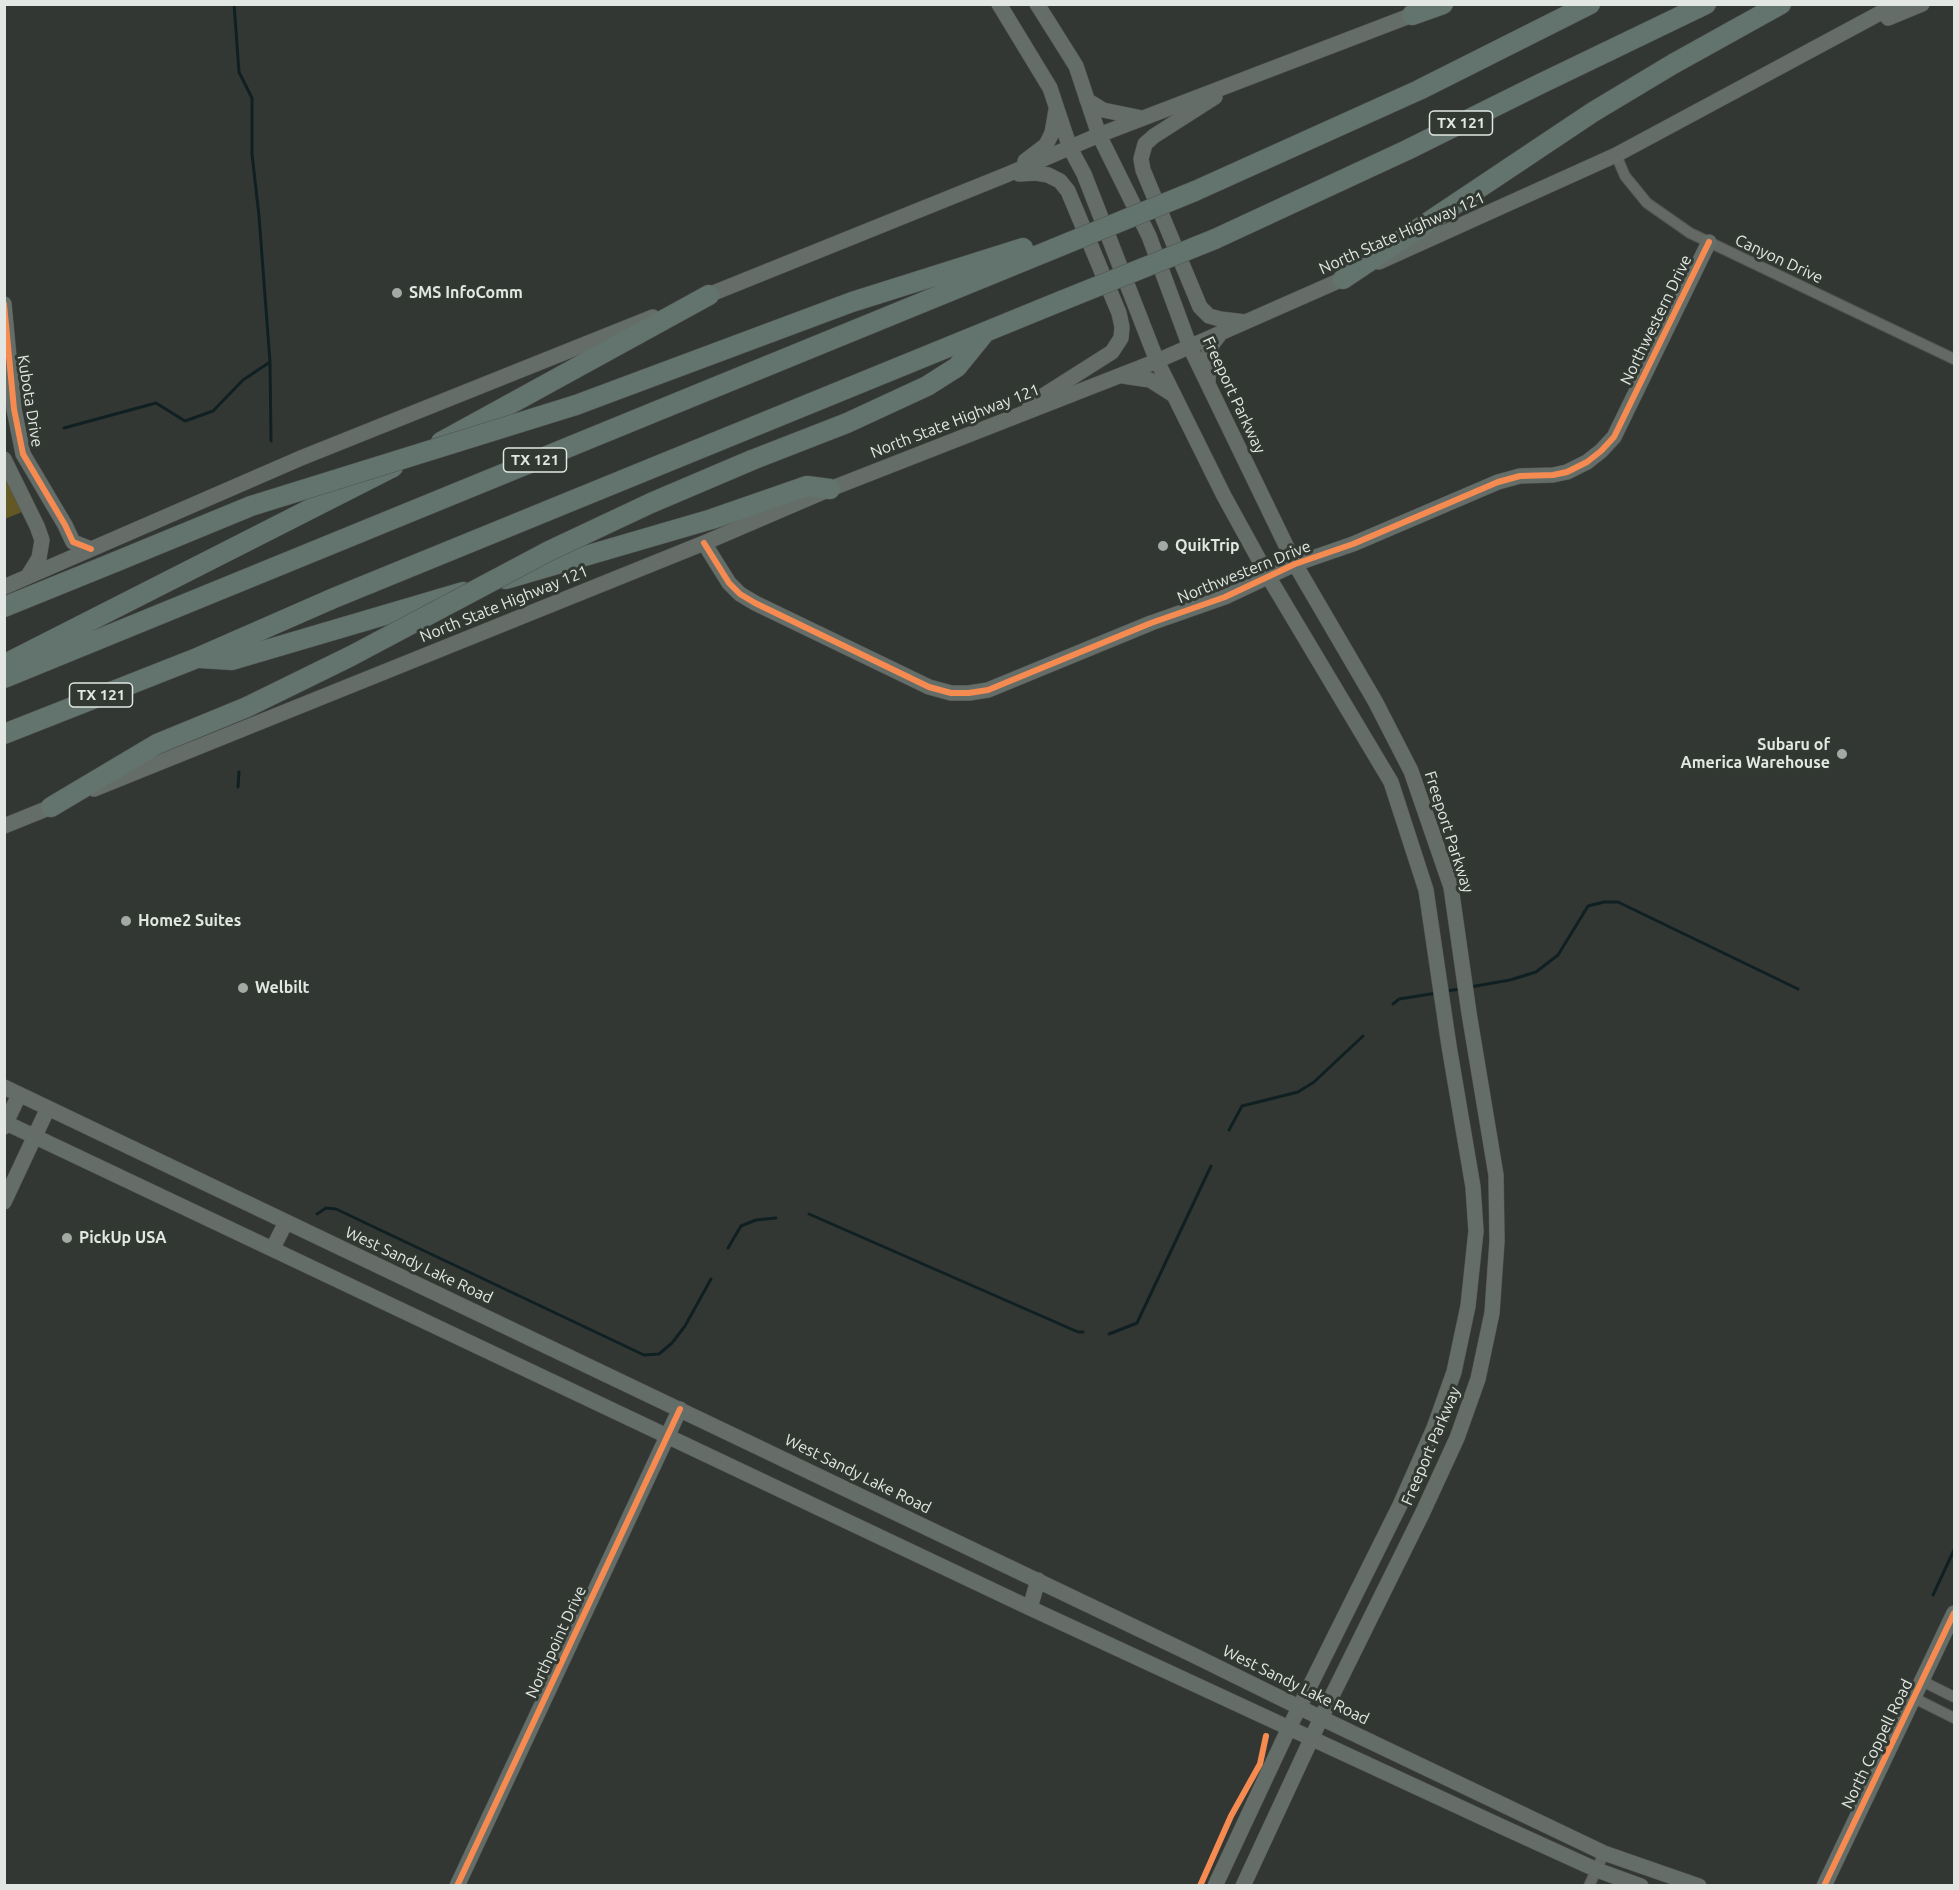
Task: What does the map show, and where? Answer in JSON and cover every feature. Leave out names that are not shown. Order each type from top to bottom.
[{"type":"highway","points":[[1412,15],[1443,4]]},
{"type":"highway","name":"TX 121","points":[[4,678],[1195,190],[1419,90],[1590,4]]},
{"type":"highway","name":"TX 121","points":[[4,734],[197,658],[334,598],[1215,239],[1407,150],[1706,4]]},
{"type":"highway","points":[[1343,279],[1593,112],[1781,4]]},
{"type":"highway","points":[[4,608],[250,506],[576,405],[852,302],[1051,239],[1073,240]]},
{"type":"highway","points":[[4,667],[7,663],[342,495],[709,295]]},
{"type":"highway","points":[[51,807],[157,744],[247,707],[351,656],[549,551],[651,503],[847,423],[927,386],[957,367],[985,332]]},
{"type":"highway","points":[[197,658],[232,660],[712,519],[807,486],[830,489]]},
{"type":"main road","name":"Freeport Parkway","points":[[999,4],[1050,88],[1070,148],[1084,174],[1157,361],[1224,496],[1268,576],[1391,782],[1426,890],[1473,1187],[1476,1231],[1468,1306],[1454,1372],[1434,1428],[1400,1505],[1288,1728]]},
{"type":"main road","name":"Freeport Parkway","points":[[1037,4],[1076,66],[1099,135],[1149,236],[1190,346],[1295,564],[1375,701],[1411,771],[1451,887],[1496,1175],[1497,1241],[1492,1313],[1478,1379],[1457,1438],[1311,1739]]},
{"type":"main road","points":[[4,587],[301,458],[1006,176],[1099,135],[1436,4]]},
{"type":"main road","name":"North State Highway 121","points":[[4,826],[704,543],[830,489],[1157,361],[1616,155],[1897,4]]},
{"type":"main road","points":[[1810,51],[1922,4]]},
{"type":"main road","points":[[1243,79],[1154,136],[1145,144],[1141,159],[1143,170],[1200,307],[1209,316],[1245,322]]},
{"type":"main road","points":[[1087,100],[1103,110],[1142,118]]},
{"type":"main road","points":[[1006,176],[1046,145],[1052,133],[1057,107]]},
{"type":"main road","points":[[1000,424],[1112,352],[1121,338],[1122,327],[1119,313],[1068,191],[1060,182],[1048,175],[1036,173],[1006,176]]},
{"type":"main road","name":"Northwestern Drive","points":[[704,543],[729,583],[754,603],[929,687],[951,693],[987,690],[1151,623],[1225,597],[1295,564],[1353,544],[1498,482],[1520,476],[1568,472],[1587,462],[1614,437],[1709,242]]},
{"type":"main road","name":"Kubota Drive","points":[[4,304],[14,409],[23,453],[73,542],[91,549]]},
{"type":"main road","points":[[1208,385],[1209,352],[1220,333]]},
{"type":"main road","points":[[1120,376],[1150,380],[1174,396]]},
{"type":"main road","points":[[4,459],[42,540],[39,558],[28,576]]},
{"type":"main road","name":"West Sandy Lake Road","points":[[4,1087],[1038,1580],[1604,1853],[1699,1886]]},
{"type":"main road","points":[[20,1095],[5,1124],[273,1248],[1311,1739],[1597,1870],[1641,1886]]},
{"type":"main road","points":[[4,1202],[48,1108]]},
{"type":"main road","points":[[273,1248],[286,1222]]},
{"type":"main road","name":"Northpoint Drive","points":[[457,1886],[680,1409]]},
{"type":"main road","points":[[1400,1505],[1422,1514]]},
{"type":"main road","points":[[1030,1608],[1038,1580]]},
{"type":"main road","name":"North Coppell Road","points":[[1824,1886],[1954,1613]]},
{"type":"main road","points":[[1215,1886],[1288,1728]]},
{"type":"main road","points":[[1243,1886],[1311,1739]]},
{"type":"street","name":"Canyon Drive","points":[[1616,155],[1625,176],[1647,203],[1690,233],[1954,358]]},
{"type":"street","points":[[1922,1681],[1954,1697]]},
{"type":"street","points":[[1914,1698],[1954,1718]]},
{"type":"street","points":[[1589,1886],[1604,1853]]},
{"type":"shaded area","points":[[4,469],[29,509],[5,519],[4,519]]},
{"type":"waterway","points":[[64,428],[156,403],[185,421],[213,411],[243,380],[270,362],[252,154],[252,98],[239,72],[234,4]]},
{"type":"waterway","points":[[270,362],[271,441]]},
{"type":"waterway","points":[[238,787],[239,772]]},
{"type":"waterway","points":[[1470,987],[1510,980],[1536,972],[1558,955],[1588,906],[1604,902],[1618,902],[1798,989]]},
{"type":"waterway","points":[[1446,991],[1461,989]]},
{"type":"waterway","points":[[1393,1004],[1399,999],[1437,993]]},
{"type":"waterway","points":[[1229,1130],[1242,1106],[1298,1092],[1314,1082],[1363,1036]]},
{"type":"waterway","points":[[1109,1334],[1137,1323],[1211,1166]]},
{"type":"waterway","points":[[317,1214],[326,1208],[336,1209],[644,1355],[659,1354],[672,1343],[685,1326],[711,1279]]},
{"type":"waterway","points":[[809,1214],[1078,1332],[1083,1332]]},
{"type":"waterway","points":[[728,1248],[741,1226],[756,1220],[776,1218]]},
{"type":"waterway","points":[[1933,1595],[1954,1550]]},
{"type":"cycle path","points":[[704,543],[729,583],[740,594],[755,603],[929,687],[951,693],[988,690],[1151,623],[1225,597],[1295,564],[1353,544],[1498,482],[1520,476],[1553,475],[1567,472],[1587,462],[1614,437],[1709,242]]},
{"type":"cycle path","points":[[4,304],[14,409],[23,454],[73,542],[91,549]]},
{"type":"cycle path","points":[[457,1886],[680,1409]]},
{"type":"cycle path","points":[[1824,1886],[1954,1613]]},
{"type":"cycle path","points":[[1200,1886],[1231,1816],[1260,1764],[1266,1736]]},
{"type":"place","name":"SMS InfoComm","points":[[397,293]]},
{"type":"place","name":"QuikTrip","points":[[1163,546]]},
{"type":"place","name":"Subaru of America Warehouse","points":[[1842,754]]},
{"type":"place","name":"Home2 Suites","points":[[126,921]]},
{"type":"place","name":"Welbilt","points":[[243,988]]},
{"type":"place","name":"PickUp USA","points":[[67,1238]]}]
